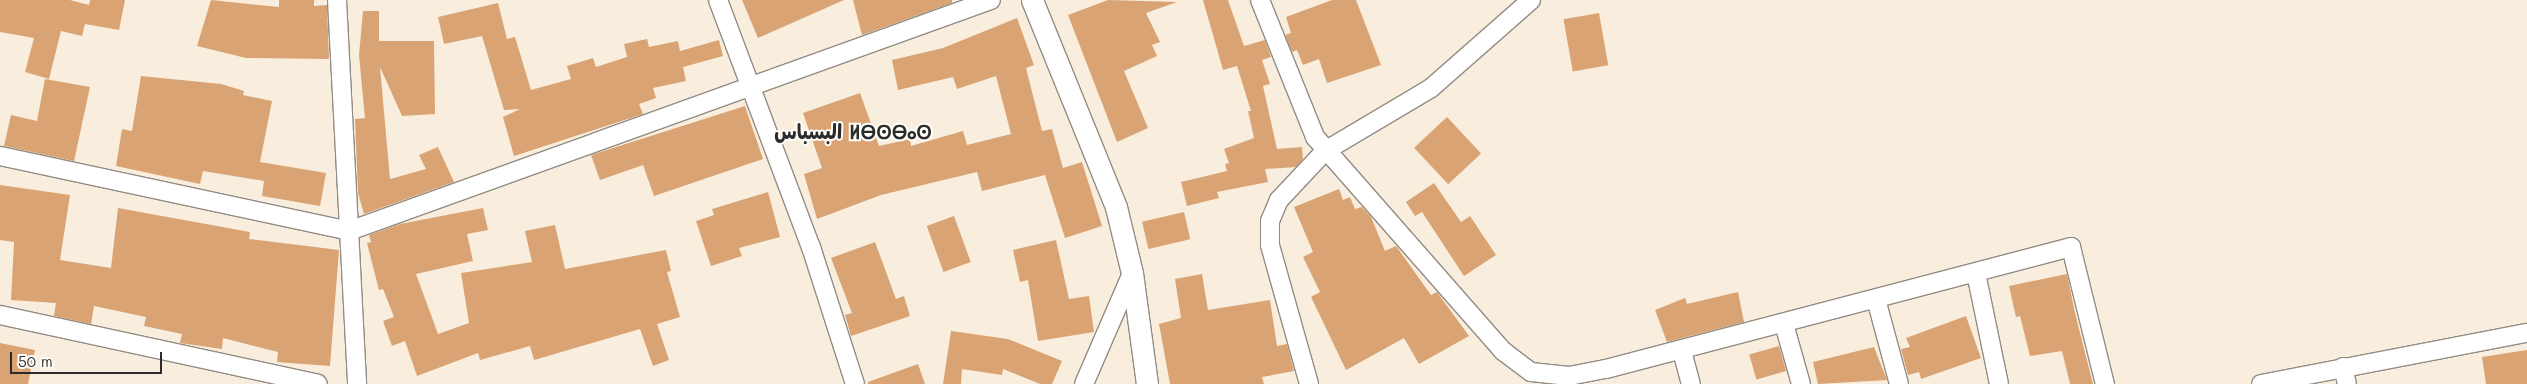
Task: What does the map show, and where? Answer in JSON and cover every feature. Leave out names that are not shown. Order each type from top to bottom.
[{"type":"street","points":[[337,0],[357,384]]},
{"type":"street","points":[[718,0],[751,86],[855,384]]},
{"type":"street","points":[[0,156],[349,231],[991,0]]},
{"type":"street","points":[[1032,0],[1116,207],[1132,273],[1146,384]]},
{"type":"street","points":[[1260,0],[1298,103],[1325,151],[1503,350],[1531,372],[1568,376],[1682,351],[2071,247],[2105,384]]},
{"type":"street","points":[[1309,384],[1270,245],[1270,221],[1279,200],[1325,151],[1431,88],[1531,0]]},
{"type":"street","points":[[1084,384],[1132,273]]},
{"type":"street","points":[[1976,273],[1999,384]]},
{"type":"street","points":[[1876,299],[1899,384]]},
{"type":"street","points":[[0,315],[318,384]]},
{"type":"street","points":[[1784,324],[1801,384]]},
{"type":"street","points":[[2262,384],[2345,376],[2527,333]]},
{"type":"street","points":[[1682,351],[1691,384]]},
{"type":"building","points":[[0,0],[70,0],[89,5],[90,0],[125,0],[119,30],[85,24],[82,36],[61,31],[49,79],[25,72],[34,38],[0,32]]},
{"type":"building","points":[[211,0],[279,7],[279,0],[314,0],[314,6],[327,5],[329,59],[246,58],[197,46]]},
{"type":"building","points":[[742,0],[844,0],[758,38]]},
{"type":"building","points":[[853,0],[952,0],[952,3],[862,35]]},
{"type":"building","points":[[1108,0],[1177,2],[1146,13],[1160,42],[1152,45],[1157,56],[1124,71],[1148,128],[1117,142],[1068,15]]},
{"type":"building","points":[[1203,0],[1228,0],[1244,46],[1265,40],[1271,57],[1262,60],[1270,84],[1263,86],[1277,149],[1302,147],[1303,159],[1296,167],[1265,169],[1268,182],[1217,192],[1219,198],[1187,206],[1181,182],[1227,171],[1225,164],[1229,163],[1224,149],[1254,138],[1248,111],[1251,111],[1237,66],[1223,70]]},
{"type":"building","points":[[1332,0],[1356,0],[1381,65],[1327,83],[1319,59],[1303,65],[1297,50],[1292,52],[1285,35],[1291,33],[1286,17]]},
{"type":"building","points":[[498,3],[507,39],[515,37],[531,90],[571,79],[567,66],[593,58],[596,67],[627,57],[624,44],[647,39],[649,47],[678,41],[680,51],[719,40],[723,56],[683,67],[686,81],[653,88],[656,98],[639,104],[643,114],[514,156],[503,117],[520,109],[504,110],[482,36],[444,44],[438,17]]},
{"type":"building","points":[[363,11],[379,11],[379,41],[434,41],[435,114],[402,116],[380,67],[390,179],[426,169],[419,155],[438,147],[454,182],[364,214],[358,193],[355,119],[365,118],[359,55]]},
{"type":"building","points":[[1599,13],[1608,65],[1573,71],[1564,19]]},
{"type":"building","points":[[1017,18],[1034,65],[1026,68],[1042,131],[1052,129],[1063,168],[1082,162],[1102,226],[1065,238],[1045,175],[982,191],[977,172],[881,195],[817,219],[804,174],[822,168],[803,113],[860,93],[879,146],[910,139],[911,146],[963,131],[967,145],[1011,134],[996,76],[957,89],[953,77],[898,90],[892,60],[943,48]]},
{"type":"building","points":[[141,76],[221,84],[244,91],[243,95],[272,101],[260,162],[326,173],[320,206],[262,196],[264,181],[203,171],[200,184],[116,166],[122,129],[132,131]]},
{"type":"building","points":[[45,79],[90,87],[74,161],[4,146],[11,115],[37,121]]},
{"type":"building","points":[[745,106],[763,159],[654,196],[643,165],[600,180],[591,155]]},
{"type":"building","points":[[1447,117],[1481,154],[1448,184],[1414,148]]},
{"type":"building","points":[[1434,183],[1461,222],[1470,216],[1496,255],[1464,276],[1422,212],[1415,216],[1406,202]]},
{"type":"building","points":[[0,185],[70,195],[60,260],[111,268],[118,208],[250,232],[249,239],[339,250],[330,366],[277,362],[278,352],[223,338],[222,349],[180,343],[182,334],[144,326],[146,317],[94,306],[91,324],[54,316],[56,303],[11,300],[14,242],[0,240]]},
{"type":"building","points":[[1339,189],[1343,200],[1350,197],[1355,209],[1362,207],[1371,217],[1385,251],[1396,246],[1431,295],[1437,292],[1469,336],[1419,364],[1404,338],[1346,370],[1311,297],[1320,292],[1303,257],[1313,252],[1294,207]]},
{"type":"building","points":[[768,192],[780,237],[739,248],[742,256],[711,266],[696,221],[714,215],[712,209]]},
{"type":"building","points":[[483,208],[488,230],[467,234],[473,261],[416,274],[438,334],[469,323],[461,273],[532,262],[525,231],[555,225],[565,269],[666,250],[671,271],[667,272],[680,317],[657,324],[669,360],[653,366],[640,329],[534,360],[530,346],[480,360],[478,353],[417,376],[405,341],[392,346],[383,321],[394,317],[383,289],[379,290],[367,243],[371,242],[369,235],[400,224]]},
{"type":"building","points":[[1184,212],[1190,239],[1148,249],[1142,222]]},
{"type":"building","points":[[954,216],[971,262],[944,272],[927,226]]},
{"type":"building","points":[[1056,240],[1069,299],[1089,296],[1094,332],[1038,341],[1028,280],[1020,282],[1013,250]]},
{"type":"building","points":[[875,242],[896,299],[904,296],[910,316],[851,336],[845,315],[852,313],[831,258]]},
{"type":"building","points":[[1202,274],[1208,310],[1270,300],[1277,346],[1287,344],[1294,371],[1262,377],[1264,384],[1170,384],[1159,324],[1181,318],[1175,279]]},
{"type":"building","points":[[2067,274],[2093,384],[2070,384],[2062,351],[2030,356],[2020,316],[2016,317],[2009,286]]},
{"type":"building","points":[[1738,292],[1744,322],[1667,342],[1655,310],[1685,298],[1687,304]]},
{"type":"building","points":[[1966,316],[1981,358],[1921,379],[1919,372],[1908,375],[1901,349],[1910,347],[1906,338]]},
{"type":"building","points":[[951,331],[1008,339],[1062,361],[1052,384],[1040,384],[1003,369],[1002,375],[962,369],[961,384],[943,384]]},
{"type":"building","points":[[0,343],[35,350],[28,384],[0,384]]},
{"type":"building","points":[[1779,346],[1786,371],[1756,380],[1749,355]]},
{"type":"building","points":[[1874,347],[1887,380],[1818,384],[1813,362]]},
{"type":"building","points":[[2527,350],[2527,384],[2486,384],[2482,357]]},
{"type":"building","points":[[918,364],[925,384],[868,384],[868,382]]},
{"type":"district","name":"البسباس ⵍⴱⵙⴱⴰⵙ","points":[[853,131]]}]
